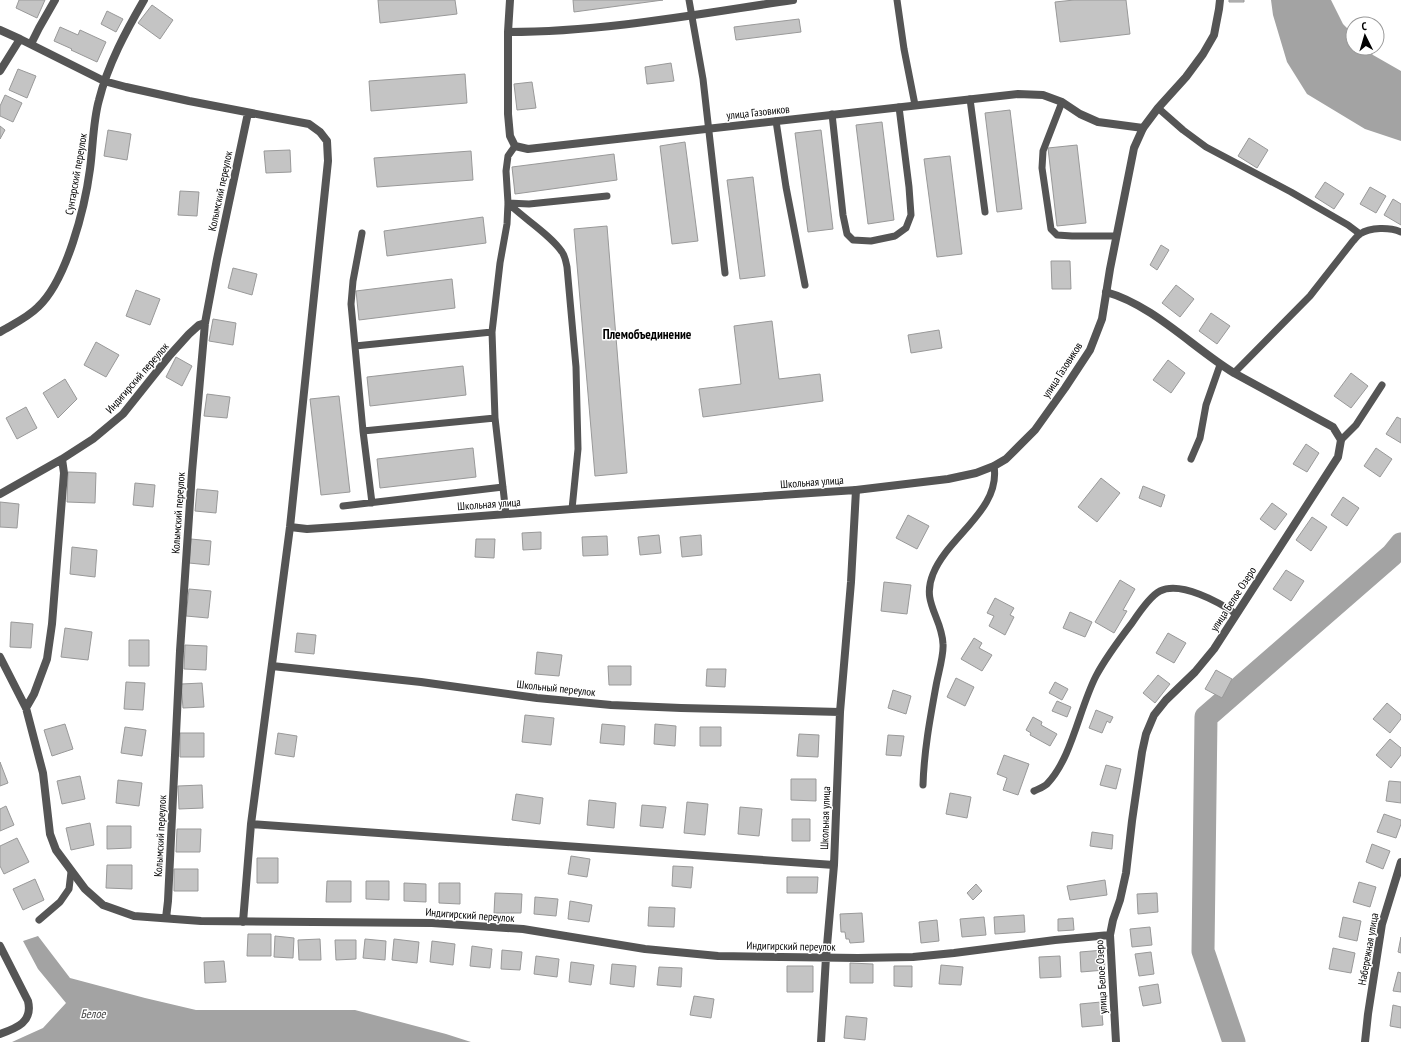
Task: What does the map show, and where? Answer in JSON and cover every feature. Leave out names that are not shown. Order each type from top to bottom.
[{"type":"street","points":[[31,44],[56,0]]},
{"type":"street","name":"Сунтарский переулок","points":[[0,332],[23,319],[39,306],[53,288],[64,266],[82,210],[90,171],[98,101],[104,81],[144,0]]},
{"type":"street","points":[[510,0],[508,32],[508,114],[510,136],[515,146]]},
{"type":"street","points":[[508,32],[578,30],[692,16],[792,0]]},
{"type":"street","name":"улица Газовиков","points":[[856,490],[948,479],[976,473],[994,466],[1006,459],[1035,430],[1090,350],[1102,319],[1116,236],[1134,148],[1143,128],[1158,108],[1186,77],[1203,54],[1214,35],[1220,0]]},
{"type":"street","points":[[0,30],[104,81],[248,113],[309,124],[320,132],[327,141],[328,161],[321,239],[290,527],[251,824],[243,922]]},
{"type":"street","points":[[0,71],[20,39]]},
{"type":"street","name":"улица Газовиков","points":[[515,146],[528,149],[1018,94],[1043,95],[1062,102],[1080,114],[1098,122],[1143,128]]},
{"type":"street","name":"Колымский переулок","points":[[166,918],[181,636],[192,472],[205,323],[248,113]]},
{"type":"street","points":[[1106,292],[1133,303],[1166,324],[1220,365],[1333,427],[1341,440]]},
{"type":"street","name":"Индигирский переулок","points":[[0,494],[62,459],[93,439],[123,414],[188,334],[199,325],[205,323]]},
{"type":"street","name":"улица Белое Озеро","points":[[1116,1042],[1110,935],[1126,873],[1132,821],[1146,734],[1154,716],[1166,700],[1195,672],[1214,649],[1338,457],[1341,440]]},
{"type":"street","points":[[26,708],[34,694],[47,659],[52,624],[64,473],[62,459]]},
{"type":"street","name":"Школьная улица","points":[[290,527],[307,528],[352,526],[572,509],[856,490],[851,582],[840,712],[834,865],[826,957],[821,1042]]},
{"type":"street","name":"Индигирский переулок","points":[[0,657],[26,708],[43,773],[50,834],[56,850],[85,889],[103,905],[134,916],[201,921],[243,922],[432,923],[523,929],[631,947],[711,955],[858,958],[914,957],[1110,935]]},
{"type":"street","name":"Школьный переулок","points":[[272,666],[421,682],[537,698],[611,704],[681,708],[840,712]]},
{"type":"street","points":[[251,824],[834,865]]},
{"type":"street","name":"Набережная улица","points":[[1365,1042],[1382,924],[1401,862]]},
{"type":"street","points":[[0,946],[28,1001],[30,1009],[28,1018],[22,1024],[13,1030],[0,1034]]},
{"type":"lane","points":[[689,0],[703,79],[725,273]]},
{"type":"lane","points":[[897,0],[904,49],[915,105]]},
{"type":"lane","points":[[970,99],[985,212]]},
{"type":"lane","points":[[1062,102],[1043,151],[1042,168],[1051,229],[1057,235],[1116,236]]},
{"type":"lane","points":[[832,114],[843,215],[847,234],[853,240],[871,241],[895,236],[906,228],[911,215],[899,107]]},
{"type":"lane","points":[[1158,108],[1183,130],[1206,147],[1297,196],[1348,225],[1360,234]]},
{"type":"lane","points":[[776,121],[786,187],[805,285]]},
{"type":"lane","points":[[506,514],[495,418],[492,332],[500,263],[507,224],[508,203],[506,171],[508,156],[515,146]]},
{"type":"lane","points":[[508,203],[529,204],[607,196]]},
{"type":"lane","points":[[508,203],[551,239],[563,252],[567,267],[576,367],[578,449],[572,509]]},
{"type":"lane","points":[[1234,373],[1310,296],[1352,241],[1360,234],[1382,229],[1401,232]]},
{"type":"lane","points":[[362,233],[353,281],[351,304],[372,503]]},
{"type":"lane","points":[[355,346],[492,332]]},
{"type":"lane","points":[[1191,459],[1200,438],[1206,405],[1220,365]]},
{"type":"lane","points":[[1341,440],[1356,424],[1382,385]]},
{"type":"lane","points":[[364,431],[495,418]]},
{"type":"lane","points":[[923,785],[926,743],[944,644],[940,627],[931,606],[928,590],[933,574],[944,554],[982,509],[992,493],[996,477],[994,466]]},
{"type":"lane","points":[[343,506],[503,487]]},
{"type":"lane","points":[[1034,791],[1047,785],[1062,763],[1096,676],[1110,653],[1144,606],[1160,591],[1178,588],[1199,594],[1223,605],[1236,614]]},
{"type":"lane","points":[[39,920],[60,902],[69,889],[71,872]]},
{"type":"water","points":[[1271,0],[1331,0],[1345,26],[1345,56],[1375,56],[1401,71],[1401,141],[1365,129],[1307,94],[1287,62],[1273,15]]},
{"type":"water","name":"Белое","points":[[38,936],[70,978],[145,998],[196,1010],[355,1010],[471,1042],[12,1042],[43,1028],[66,1003],[38,969],[23,941]]},
{"type":"building","points":[[19,0],[45,0],[37,18],[16,8]]},
{"type":"building","points":[[378,0],[455,0],[457,14],[380,23]]},
{"type":"building","points":[[573,0],[663,0],[574,12]]},
{"type":"building","points":[[1074,0],[1126,0],[1130,34],[1060,42],[1055,2]]},
{"type":"building","points":[[1229,0],[1244,0],[1244,2],[1229,2]]},
{"type":"building","points":[[152,5],[173,20],[160,39],[138,23]]},
{"type":"building","points":[[107,11],[123,19],[116,32],[101,24]]},
{"type":"building","points":[[799,19],[801,32],[736,40],[734,27]]},
{"type":"building","points":[[60,27],[78,35],[80,30],[106,42],[97,62],[54,41]]},
{"type":"building","points":[[671,63],[674,81],[647,84],[645,67]]},
{"type":"building","points":[[18,69],[36,76],[27,98],[9,90]]},
{"type":"building","points":[[465,74],[467,103],[371,111],[369,81]]},
{"type":"building","points":[[532,82],[536,108],[517,110],[514,84]]},
{"type":"building","points":[[5,95],[22,103],[13,122],[0,116],[0,106]]},
{"type":"building","points":[[1010,110],[1022,209],[997,212],[985,113]]},
{"type":"building","points":[[882,122],[894,220],[868,224],[856,125]]},
{"type":"building","points":[[0,126],[5,130],[0,139]]},
{"type":"building","points":[[108,130],[131,134],[127,160],[104,156]]},
{"type":"building","points":[[821,130],[833,229],[808,232],[795,133]]},
{"type":"building","points":[[1249,138],[1268,150],[1257,168],[1238,156]]},
{"type":"building","points":[[685,142],[698,241],[672,244],[660,146]]},
{"type":"building","points":[[1077,145],[1086,223],[1057,226],[1048,148]]},
{"type":"building","points":[[290,150],[291,172],[266,173],[264,151]]},
{"type":"building","points":[[471,151],[473,180],[377,187],[374,158]]},
{"type":"building","points":[[614,154],[617,180],[515,194],[512,167]]},
{"type":"building","points":[[950,156],[962,254],[937,257],[924,159]]},
{"type":"building","points":[[753,177],[765,276],[740,279],[727,180]]},
{"type":"building","points":[[1325,182],[1344,194],[1334,209],[1315,197]]},
{"type":"building","points":[[1370,187],[1386,196],[1376,213],[1360,204]]},
{"type":"building","points":[[180,191],[199,192],[197,216],[178,215]]},
{"type":"building","points":[[1393,199],[1401,204],[1401,225],[1384,215]]},
{"type":"building","points":[[483,217],[486,243],[387,256],[384,231]]},
{"type":"building","points":[[607,226],[627,473],[595,476],[574,229]]},
{"type":"building","points":[[1161,245],[1169,250],[1157,270],[1150,265]]},
{"type":"building","points":[[1051,261],[1070,261],[1071,289],[1052,289]]},
{"type":"building","points":[[233,268],[257,274],[252,295],[228,288]]},
{"type":"building","points":[[452,279],[455,308],[359,320],[356,291]]},
{"type":"building","points":[[1176,285],[1194,299],[1180,317],[1162,303]]},
{"type":"building","points":[[136,290],[160,299],[150,325],[126,316]]},
{"type":"building","points":[[1211,313],[1230,326],[1217,344],[1199,331]]},
{"type":"building","points":[[213,319],[236,323],[233,345],[209,341]]},
{"type":"building","points":[[772,321],[779,379],[820,374],[823,401],[703,417],[699,389],[741,384],[734,326]]},
{"type":"building","points":[[939,330],[942,348],[911,353],[908,335]]},
{"type":"building","points":[[96,342],[119,355],[106,377],[84,365]]},
{"type":"building","points":[[176,357],[192,366],[182,386],[166,377]]},
{"type":"building","points":[[1168,360],[1185,373],[1171,393],[1153,380]]},
{"type":"building","points":[[463,366],[466,395],[370,406],[367,377]]},
{"type":"building","points":[[1351,373],[1368,386],[1351,408],[1334,396]]},
{"type":"building","points":[[65,379],[77,399],[58,418],[43,393]]},
{"type":"building","points":[[207,394],[230,397],[227,418],[204,416]]},
{"type":"building","points":[[339,396],[350,492],[321,495],[310,399]]},
{"type":"building","points":[[26,407],[37,428],[17,439],[6,418]]},
{"type":"building","points":[[1397,417],[1401,419],[1401,443],[1386,434]]},
{"type":"building","points":[[1306,444],[1319,453],[1307,472],[1293,464]]},
{"type":"building","points":[[473,448],[476,477],[380,488],[377,459]]},
{"type":"building","points":[[1376,448],[1392,459],[1380,477],[1364,466]]},
{"type":"building","points":[[68,472],[96,473],[95,503],[67,502]]},
{"type":"building","points":[[1101,478],[1120,493],[1097,522],[1078,507]]},
{"type":"building","points":[[135,483],[155,485],[153,507],[133,505]]},
{"type":"building","points":[[1143,486],[1165,495],[1161,507],[1139,498]]},
{"type":"building","points":[[197,489],[218,491],[216,513],[195,511]]},
{"type":"building","points":[[1343,497],[1359,508],[1347,526],[1331,515]]},
{"type":"building","points":[[0,502],[19,504],[17,528],[0,527]]},
{"type":"building","points":[[1272,503],[1287,514],[1275,530],[1260,519]]},
{"type":"building","points":[[908,515],[929,526],[917,549],[896,538]]},
{"type":"building","points":[[1312,517],[1327,527],[1311,551],[1296,540]]},
{"type":"building","points":[[541,532],[541,549],[523,550],[522,533]]},
{"type":"building","points":[[659,535],[661,553],[640,555],[638,537]]},
{"type":"building","points":[[701,535],[702,555],[682,557],[680,537]]},
{"type":"building","points":[[607,536],[608,555],[583,556],[582,537]]},
{"type":"building","points":[[191,539],[211,541],[209,565],[189,563]]},
{"type":"building","points":[[476,539],[495,539],[494,558],[475,557]]},
{"type":"building","points":[[72,547],[97,550],[95,577],[70,574]]},
{"type":"building","points":[[1286,570],[1304,581],[1291,601],[1273,589]]},
{"type":"building","points":[[1120,580],[1135,589],[1123,610],[1127,611],[1114,633],[1095,622]]},
{"type":"building","points":[[884,582],[911,585],[907,614],[881,611]]},
{"type":"building","points":[[189,589],[211,591],[208,618],[186,616]]},
{"type":"building","points":[[995,598],[1014,608],[1010,615],[1014,617],[1005,635],[989,626],[994,616],[987,613]]},
{"type":"building","points":[[1070,612],[1092,622],[1085,637],[1063,628]]},
{"type":"building","points":[[11,622],[33,624],[31,648],[10,647]]},
{"type":"building","points":[[65,628],[92,632],[88,660],[61,657]]},
{"type":"building","points":[[297,633],[316,635],[314,654],[295,652]]},
{"type":"building","points":[[1168,633],[1186,643],[1174,663],[1156,653]]},
{"type":"building","points":[[974,638],[982,643],[979,648],[992,655],[982,671],[961,659]]},
{"type":"building","points":[[129,640],[149,640],[149,666],[129,666]]},
{"type":"building","points":[[185,645],[207,646],[206,670],[184,669]]},
{"type":"building","points":[[537,652],[562,655],[559,676],[535,674]]},
{"type":"building","points":[[608,666],[631,666],[631,685],[609,685]]},
{"type":"building","points":[[707,669],[726,669],[725,687],[706,686]]},
{"type":"building","points":[[1216,670],[1232,679],[1222,698],[1205,689]]},
{"type":"building","points":[[1158,675],[1170,684],[1155,703],[1143,693]]},
{"type":"building","points":[[956,678],[974,687],[965,706],[947,697]]},
{"type":"building","points":[[126,682],[145,683],[143,710],[124,709]]},
{"type":"building","points":[[1055,682],[1068,689],[1062,700],[1049,693]]},
{"type":"building","points":[[202,683],[204,707],[183,708],[181,684]]},
{"type":"building","points":[[893,690],[911,696],[906,714],[888,708]]},
{"type":"building","points":[[1057,701],[1071,707],[1067,717],[1052,711]]},
{"type":"building","points":[[1387,703],[1401,715],[1401,719],[1390,733],[1373,719]]},
{"type":"building","points":[[1096,710],[1113,717],[1110,723],[1107,721],[1102,733],[1089,728]]},
{"type":"building","points":[[525,715],[554,718],[551,745],[522,742]]},
{"type":"building","points":[[1033,717],[1042,722],[1041,725],[1057,734],[1050,746],[1030,735],[1031,733],[1026,730]]},
{"type":"building","points":[[65,724],[73,749],[52,756],[44,730]]},
{"type":"building","points":[[602,724],[625,726],[624,745],[600,743]]},
{"type":"building","points":[[655,724],[676,726],[675,746],[654,744]]},
{"type":"building","points":[[125,727],[146,730],[142,756],[121,753]]},
{"type":"building","points":[[700,727],[721,727],[721,746],[700,746]]},
{"type":"building","points":[[180,733],[204,733],[204,757],[180,757]]},
{"type":"building","points":[[278,733],[297,736],[294,757],[275,754]]},
{"type":"building","points":[[799,734],[819,735],[818,757],[797,756]]},
{"type":"building","points":[[888,735],[904,736],[901,756],[886,755]]},
{"type":"building","points":[[1390,739],[1401,748],[1401,755],[1391,768],[1376,755]]},
{"type":"building","points":[[1004,755],[1029,764],[1018,795],[1003,790],[1007,778],[997,774]]},
{"type":"building","points":[[0,762],[8,783],[0,786]]},
{"type":"building","points":[[1106,765],[1121,769],[1116,789],[1100,785]]},
{"type":"building","points":[[80,776],[85,799],[62,804],[57,781]]},
{"type":"building","points":[[791,779],[816,779],[816,801],[791,800]]},
{"type":"building","points":[[118,780],[142,783],[139,806],[116,803]]},
{"type":"building","points":[[1389,781],[1401,782],[1401,803],[1386,801]]},
{"type":"building","points":[[202,785],[203,808],[179,809],[178,786]]},
{"type":"building","points":[[950,793],[971,797],[967,818],[946,814]]},
{"type":"building","points":[[516,794],[543,798],[540,824],[512,820]]},
{"type":"building","points":[[589,800],[616,803],[614,828],[587,825]]},
{"type":"building","points":[[687,802],[708,804],[705,835],[684,833]]},
{"type":"building","points":[[642,805],[666,807],[663,828],[640,826]]},
{"type":"building","points":[[6,806],[14,825],[0,831],[0,809]]},
{"type":"building","points":[[740,807],[762,809],[759,836],[738,834]]},
{"type":"building","points":[[1384,814],[1401,820],[1396,838],[1377,832]]},
{"type":"building","points":[[792,819],[810,819],[810,841],[792,841]]},
{"type":"building","points":[[90,823],[94,845],[71,850],[66,828]]},
{"type":"building","points":[[107,826],[131,826],[131,848],[107,849]]},
{"type":"building","points":[[177,829],[201,829],[200,852],[176,852]]},
{"type":"building","points":[[1092,832],[1113,835],[1112,849],[1090,846]]},
{"type":"building","points":[[17,838],[29,862],[4,874],[0,866],[0,846]]},
{"type":"building","points":[[1372,844],[1390,851],[1383,869],[1366,862]]},
{"type":"building","points":[[571,856],[590,859],[587,877],[568,874]]},
{"type":"building","points":[[257,858],[278,858],[278,883],[257,883]]},
{"type":"building","points":[[107,865],[132,865],[132,889],[106,888]]},
{"type":"building","points":[[673,866],[693,867],[691,888],[672,886]]},
{"type":"building","points":[[174,869],[198,869],[198,891],[174,891]]},
{"type":"building","points":[[787,877],[818,877],[817,893],[787,893]]},
{"type":"building","points":[[35,879],[44,900],[23,910],[13,889]]},
{"type":"building","points":[[1105,880],[1107,895],[1070,900],[1067,886]]},
{"type":"building","points":[[327,881],[351,881],[351,902],[326,902]]},
{"type":"building","points":[[366,881],[389,881],[389,900],[366,899]]},
{"type":"building","points":[[1359,882],[1376,887],[1370,907],[1353,902]]},
{"type":"building","points":[[404,883],[426,884],[426,902],[404,901]]},
{"type":"building","points":[[439,883],[460,883],[460,904],[439,903]]},
{"type":"building","points":[[976,884],[982,891],[973,900],[967,893]]},
{"type":"building","points":[[495,893],[522,894],[521,913],[494,913]]},
{"type":"building","points":[[1157,893],[1158,912],[1138,914],[1137,894]]},
{"type":"building","points":[[535,897],[558,899],[556,916],[534,914]]},
{"type":"building","points":[[570,901],[592,905],[589,922],[568,919]]},
{"type":"building","points":[[649,907],[675,908],[674,927],[648,926]]},
{"type":"building","points":[[862,913],[864,942],[850,943],[849,939],[846,939],[845,932],[841,932],[840,914]]},
{"type":"building","points":[[1024,915],[1025,932],[995,934],[994,917]]},
{"type":"building","points":[[984,917],[986,935],[962,937],[960,919]]},
{"type":"building","points":[[1343,917],[1361,921],[1357,941],[1339,937]]},
{"type":"building","points":[[1073,918],[1074,930],[1058,931],[1058,919]]},
{"type":"building","points":[[937,920],[939,941],[921,943],[919,922]]},
{"type":"building","points":[[1150,927],[1152,945],[1132,947],[1130,929]]},
{"type":"building","points":[[248,934],[271,934],[271,956],[247,956]]},
{"type":"building","points":[[275,936],[294,938],[293,958],[274,957]]},
{"type":"building","points":[[1401,937],[1401,953],[1398,952]]},
{"type":"building","points":[[320,939],[321,960],[299,960],[298,940]]},
{"type":"building","points":[[365,939],[386,941],[385,960],[363,958]]},
{"type":"building","points":[[394,939],[419,942],[417,963],[392,960]]},
{"type":"building","points":[[335,940],[356,940],[356,959],[336,960]]},
{"type":"building","points":[[432,941],[455,944],[453,965],[430,962]]},
{"type":"building","points":[[472,946],[492,949],[490,968],[470,966]]},
{"type":"building","points":[[1333,948],[1355,953],[1351,973],[1329,969]]},
{"type":"building","points":[[502,950],[522,952],[520,970],[501,969]]},
{"type":"building","points":[[1104,950],[1105,970],[1081,972],[1080,952]]},
{"type":"building","points":[[1151,952],[1154,974],[1139,976],[1135,954]]},
{"type":"building","points":[[536,956],[559,959],[557,977],[534,974]]},
{"type":"building","points":[[1060,956],[1061,977],[1040,978],[1039,957]]},
{"type":"building","points":[[224,961],[226,982],[205,983],[204,962]]},
{"type":"building","points":[[571,962],[594,965],[591,985],[569,982]]},
{"type":"building","points":[[850,963],[873,964],[873,983],[850,983]]},
{"type":"building","points":[[612,964],[636,966],[634,987],[610,984]]},
{"type":"building","points":[[941,965],[963,967],[961,985],[939,984]]},
{"type":"building","points":[[787,966],[813,966],[813,992],[787,992]]},
{"type":"building","points":[[894,966],[912,966],[912,987],[894,986]]},
{"type":"building","points":[[659,967],[682,968],[681,987],[657,985]]},
{"type":"building","points":[[1398,972],[1401,973],[1401,992],[1393,991]]},
{"type":"building","points":[[1158,984],[1161,1003],[1143,1006],[1139,987]]},
{"type":"building","points":[[694,996],[714,999],[711,1018],[690,1015]]},
{"type":"building","points":[[1101,1002],[1103,1025],[1082,1027],[1080,1004]]},
{"type":"building","points":[[1393,1005],[1401,1007],[1401,1028],[1390,1026]]},
{"type":"building","points":[[846,1016],[867,1018],[865,1040],[844,1038]]},
{"type":"waterway","points":[[1234,1042],[1203,951],[1206,717],[1392,555],[1401,544]]},
{"type":"district","name":"Племобъединение","points":[[647,334]]}]
